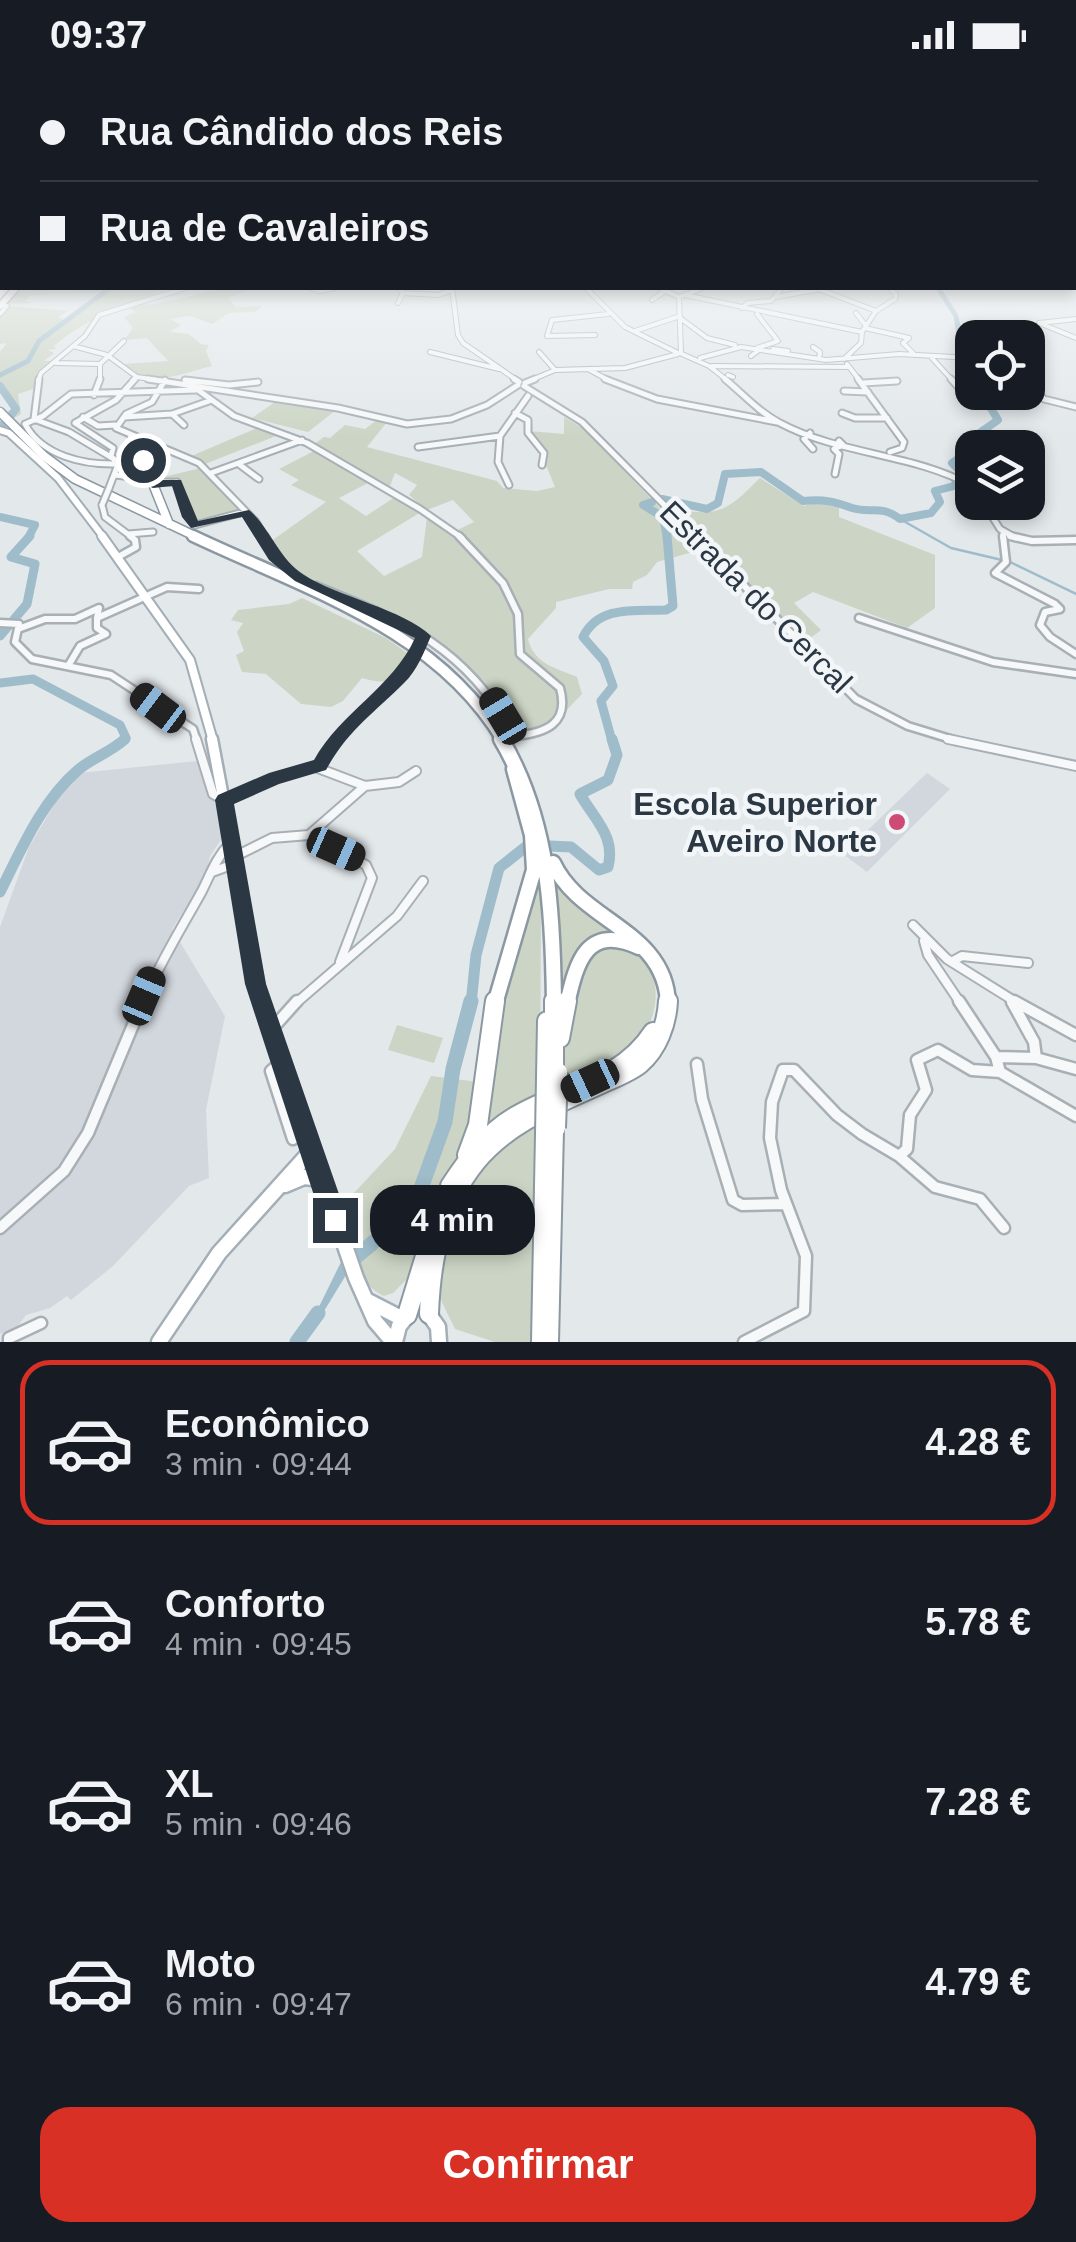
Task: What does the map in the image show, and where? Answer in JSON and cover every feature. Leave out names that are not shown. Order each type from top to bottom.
[{"type":"highway","points":[[3,421],[62,470],[376,622],[442,664],[496,723],[531,795],[543,855],[553,1075],[542,1342]]},
{"type":"highway","points":[[3,421],[45,460],[76,481],[356,616],[424,656],[469,696],[490,725],[514,769],[539,834]]},
{"type":"highway","points":[[126,504],[148,498],[153,484]]},
{"type":"highway","points":[[153,484],[169,524]]},
{"type":"highway","points":[[405,1317],[429,1237],[478,1125],[497,990],[515,922],[543,855]]},
{"type":"highway","points":[[429,1314],[429,1280],[440,1230],[454,1194],[478,1160],[517,1125],[640,1064],[654,1048],[664,1027],[669,1000],[664,976],[650,947],[574,896],[543,855]]},
{"type":"highway","points":[[459,1172],[492,1134],[514,1118],[618,1067],[649,1042],[663,998],[652,961],[630,941],[613,938],[597,942],[575,969],[553,1075]]},
{"type":"highway","points":[[549,1342],[552,1130]]},
{"type":"main road","points":[[3,421],[58,478],[190,660],[210,726],[246,943],[281,1062],[342,1240],[374,1321],[394,1342],[405,1317],[414,1311],[429,1314],[438,1327],[438,1342]]},
{"type":"main road","points":[[159,1342],[219,1253],[311,1151]]},
{"type":"main road","points":[[282,1186],[304,1177],[320,1179]]},
{"type":"main road","points":[[366,1300],[385,1313],[405,1317]]},
{"type":"street","points":[[34,420],[36,386],[41,373],[73,346],[97,317]]},
{"type":"street","points":[[456,317],[463,343],[499,369]]},
{"type":"street","points":[[577,317],[552,320],[546,336],[595,335]]},
{"type":"street","points":[[613,317],[728,376]]},
{"type":"street","points":[[634,331],[679,317]]},
{"type":"street","points":[[680,317],[682,353]]},
{"type":"street","points":[[681,317],[707,338],[808,358],[955,356]]},
{"type":"street","points":[[751,356],[756,349],[778,341],[760,317]]},
{"type":"street","points":[[804,317],[909,338],[902,344],[913,354]]},
{"type":"street","points":[[859,317],[865,328]]},
{"type":"street","points":[[843,360],[861,343],[872,317]]},
{"type":"street","points":[[1074,320],[1040,323],[1076,336]]},
{"type":"street","points":[[93,396],[100,386],[100,364],[124,341]]},
{"type":"street","points":[[861,343],[869,357]]},
{"type":"street","points":[[73,346],[108,356],[137,377],[229,385],[258,382]]},
{"type":"street","points":[[698,358],[741,346]]},
{"type":"street","points":[[813,347],[820,352],[819,359]]},
{"type":"street","points":[[773,349],[808,358]]},
{"type":"street","points":[[430,352],[464,358],[482,368],[499,369]]},
{"type":"street","points":[[539,352],[555,370]]},
{"type":"street","points":[[168,380],[199,389],[422,424],[487,405],[555,370],[625,368],[682,353]]},
{"type":"street","points":[[108,356],[124,354]]},
{"type":"street","points":[[929,354],[955,383]]},
{"type":"street","points":[[843,360],[905,446],[886,453]]},
{"type":"street","points":[[54,362],[100,364]]},
{"type":"street","points":[[706,363],[728,376],[777,422]]},
{"type":"street","points":[[716,369],[847,367]]},
{"type":"street","points":[[839,375],[847,367]]},
{"type":"street","points":[[588,368],[643,398],[690,410],[777,422],[955,477]]},
{"type":"street","name":"Estrada do Cercal","points":[[499,369],[582,422],[856,699],[892,721],[924,734],[1076,766]]},
{"type":"street","points":[[111,456],[113,448],[75,423],[121,394],[137,377]]},
{"type":"street","points":[[115,425],[152,402],[168,380]]},
{"type":"street","points":[[862,382],[897,381]]},
{"type":"street","points":[[508,486],[500,470],[497,448],[524,387]]},
{"type":"street","points":[[116,464],[74,459],[35,442],[24,426],[71,394],[199,389]]},
{"type":"street","points":[[84,416],[83,419],[98,426],[115,425],[199,463],[256,522],[274,557],[300,578],[423,637],[482,684],[515,736],[544,732],[557,724],[564,696],[556,679],[520,654],[519,617],[507,590],[442,521],[302,440],[241,422],[199,389]]},
{"type":"street","points":[[844,392],[869,392]]},
{"type":"street","points":[[1045,399],[1075,405]]},
{"type":"street","points":[[123,417],[172,414],[210,401]]},
{"type":"street","points":[[515,412],[528,420],[528,433],[544,453],[542,465]]},
{"type":"street","points":[[842,413],[855,418],[888,418]]},
{"type":"street","points":[[172,414],[184,425]]},
{"type":"street","points":[[34,420],[68,432],[111,456],[116,464],[102,504],[105,517],[135,540],[136,548],[116,555]]},
{"type":"street","points":[[768,428],[777,422]]},
{"type":"street","points":[[810,433],[804,439],[813,449]]},
{"type":"street","points":[[130,434],[138,453],[152,467],[138,477]]},
{"type":"street","points":[[418,446],[500,436]]},
{"type":"street","points":[[824,446],[830,438]]},
{"type":"street","points":[[210,473],[302,440]]},
{"type":"street","points":[[835,474],[839,454],[834,450],[843,445],[839,440]]},
{"type":"street","points":[[239,464],[258,479]]},
{"type":"street","points":[[114,477],[138,477],[153,484],[177,482],[188,517],[195,525],[244,512]]},
{"type":"street","points":[[992,520],[1003,534],[1029,542],[1076,540]]},
{"type":"street","points":[[128,534],[153,532]]},
{"type":"street","points":[[1003,534],[1006,562],[995,573],[1055,604],[1060,609],[1045,612],[1040,625],[1050,637],[1076,654]]},
{"type":"street","points":[[97,618],[167,588],[199,589]]},
{"type":"street","points":[[0,623],[17,626],[45,619],[75,619],[99,608],[97,628],[106,634],[92,644],[80,646],[68,666]]},
{"type":"street","points":[[859,618],[999,662],[1043,673],[1076,674]]},
{"type":"street","points":[[17,626],[14,634],[19,650],[32,660],[96,670],[126,682],[193,729],[213,794],[224,800],[275,778],[315,767],[356,779],[364,786]]},
{"type":"street","points":[[315,767],[334,738],[383,689],[398,680],[423,637]]},
{"type":"street","points":[[308,835],[364,786],[399,782],[416,771]]},
{"type":"street","points":[[212,872],[272,838],[308,835],[366,864],[372,878],[340,964]]},
{"type":"street","points":[[0,1228],[64,1171],[88,1133],[158,964],[212,872],[216,858],[230,843]]},
{"type":"street","points":[[271,1031],[340,964],[405,912],[424,881]]},
{"type":"street","points":[[913,925],[928,955],[996,1056],[1000,1072]]},
{"type":"street","points":[[924,941],[1012,1001],[1076,1035]]},
{"type":"street","points":[[953,961],[962,956],[1028,963]]},
{"type":"street","points":[[1012,1001],[1034,1042],[1036,1058]]},
{"type":"street","points":[[899,1156],[907,1150],[910,1116],[926,1090],[918,1060],[938,1050],[972,1070],[1000,1072],[1076,1116]]},
{"type":"street","points":[[996,1056],[1036,1058],[1076,1069]]},
{"type":"street","points":[[281,1062],[271,1071],[293,1139]]},
{"type":"street","points":[[697,1064],[702,1100],[732,1200],[742,1205],[785,1204]]},
{"type":"street","points":[[744,1342],[804,1311],[806,1251],[785,1204],[770,1142],[776,1082],[783,1070],[794,1070],[836,1115],[899,1156],[935,1187],[980,1199],[1004,1228]]},
{"type":"street","points":[[9,1342],[9,1338],[41,1323]]},
{"type":"shaded area","points":[[197,761],[218,811],[222,838],[210,856],[206,876],[172,929],[225,1016],[206,1110],[209,1178],[189,1186],[113,1266],[71,1300],[67,1296],[50,1308],[26,1315],[17,1327],[0,1334],[0,927],[29,847],[61,793],[79,773]]},
{"type":"shaded area","name":"Escola Superior Aveiro Norte","points":[[927,773],[950,789],[867,872],[843,854]]},
{"type":"green space","points":[[0,317],[65,320],[56,330],[73,317],[98,317],[67,336],[54,346],[56,349],[48,350],[54,353],[44,361],[54,361],[38,375],[33,389],[18,394],[21,414],[13,419],[16,404],[0,383],[0,352],[7,343],[0,344]]},
{"type":"green space","points":[[124,317],[181,317],[170,319],[181,325],[170,332],[189,334],[209,345],[206,351],[212,366],[166,377],[143,377],[123,364],[168,361],[147,338],[124,340],[133,328]]},
{"type":"green space","points":[[194,317],[222,317],[212,324]]},
{"type":"green space","points":[[278,400],[336,410],[308,432],[252,418]]},
{"type":"green space","points":[[564,417],[584,429],[700,550],[657,562],[647,575],[633,582],[632,589],[609,589],[556,602],[556,608],[528,639],[541,660],[577,677],[582,694],[554,722],[538,730],[517,731],[485,682],[432,638],[304,579],[279,558],[270,542],[326,502],[291,485],[299,480],[279,469],[316,450],[313,445],[324,437],[330,438],[345,425],[365,429],[378,419],[387,422],[367,447],[497,481],[503,488],[537,491],[555,487],[546,465],[547,452],[529,431],[564,434]],"holes":[[[395,473],[417,485],[409,495],[427,510],[453,500],[474,522],[453,532],[427,517],[422,557],[384,576],[357,551],[421,512],[398,495],[366,516],[339,498],[374,480],[390,486]]]},
{"type":"green space","points":[[257,428],[281,434],[205,464],[189,457]]},
{"type":"green space","points":[[201,468],[240,512],[201,522],[194,519],[181,482],[163,477]]},
{"type":"green space","points":[[760,478],[804,506],[823,500],[839,505],[839,517],[935,555],[935,608],[907,628],[813,592],[794,603],[821,630],[804,643],[674,509],[722,509]]},
{"type":"green space","points":[[302,598],[386,638],[410,655],[401,671],[386,681],[362,678],[343,701],[331,707],[301,704],[266,674],[242,672],[236,655],[244,651],[237,632],[243,623],[231,620],[238,610],[289,604]]},
{"type":"green space","points":[[537,869],[541,895],[540,1098],[478,1140],[500,993]]},
{"type":"green space","points":[[554,876],[570,898],[627,935],[591,940],[559,1019]]},
{"type":"green space","points":[[615,942],[637,953],[653,975],[652,1016],[640,1041],[621,1060],[563,1084],[567,1032],[578,982],[592,950]]},
{"type":"green space","points":[[397,1025],[443,1038],[434,1063],[388,1050]]},
{"type":"green space","points":[[431,1076],[479,1082],[466,1139],[427,1214],[408,1278],[384,1296],[374,1290],[359,1270],[338,1210],[395,1149]]},
{"type":"green space","points":[[538,1119],[532,1342],[495,1342],[455,1329],[433,1284],[448,1220],[479,1167]]},
{"type":"water","points":[[415,1195],[418,1200],[377,1249],[346,1275],[321,1316],[311,1323],[342,1260]]},
{"type":"waterway","points":[[0,375],[28,361],[39,341],[71,317]]},
{"type":"waterway","points":[[0,386],[16,409],[0,428]]},
{"type":"waterway","points":[[662,499],[707,509],[718,503],[725,474],[761,472],[803,501],[828,501],[859,510],[881,511],[900,519],[931,513],[940,502],[935,491],[954,486],[961,472],[952,463],[965,454],[968,441],[998,420],[992,410]]},
{"type":"waterway","points":[[652,502],[643,505],[663,517],[667,538]]},
{"type":"waterway","points":[[0,517],[35,525],[28,538]]},
{"type":"waterway","points":[[900,519],[951,548],[1002,560]]},
{"type":"waterway","points":[[0,636],[27,604],[35,564],[11,557],[30,536]]},
{"type":"waterway","points":[[612,741],[601,701],[613,686],[604,661],[583,637],[598,619],[608,615],[666,610],[673,606],[667,536]]},
{"type":"waterway","points":[[1010,562],[1076,594]]},
{"type":"waterway","points":[[0,683],[33,679],[120,725],[126,738],[122,741]]},
{"type":"waterway","points":[[0,892],[53,797],[78,770],[125,739]]},
{"type":"waterway","points":[[471,1004],[476,955],[499,868],[528,845],[571,847],[599,870],[608,867],[606,837],[580,794],[608,780],[617,755],[612,739]]},
{"type":"waterway","points":[[420,1191],[445,1122],[453,1069],[471,1001]]},
{"type":"waterway","points":[[297,1342],[318,1313]]},
{"type":"place","name":"Escola Superior Aveiro Norte","points":[[897,822]]},
{"type":"route","points":[[143,460],[151,468],[138,477],[153,484],[177,482],[188,517],[195,525],[244,512],[256,522],[274,557],[305,582],[424,636],[398,680],[383,689],[334,738],[320,765],[275,778],[241,796],[224,800],[255,984],[335,1220]]}]
